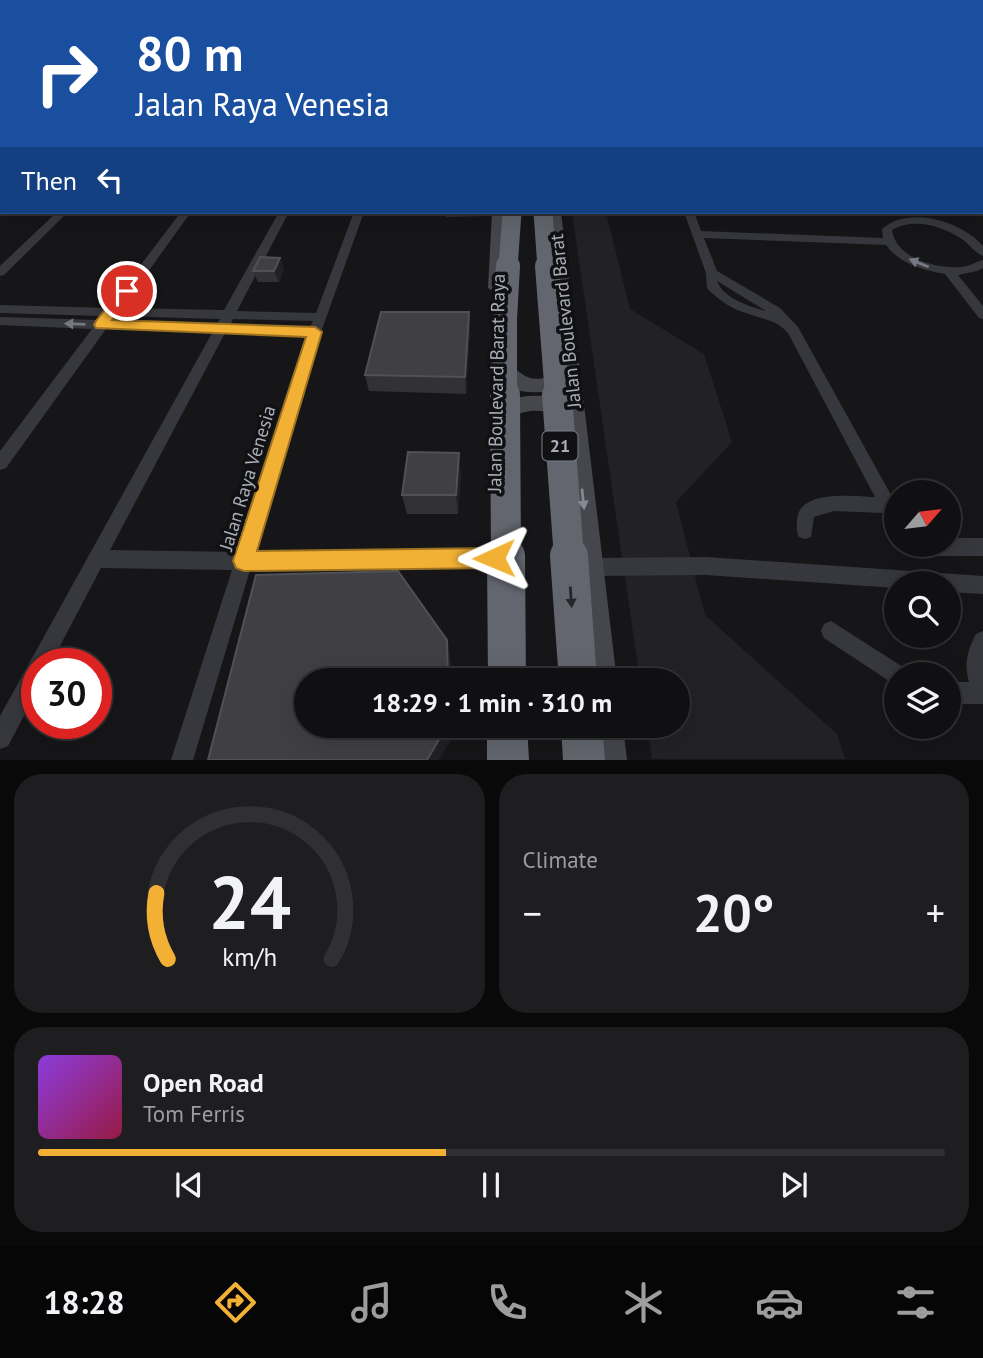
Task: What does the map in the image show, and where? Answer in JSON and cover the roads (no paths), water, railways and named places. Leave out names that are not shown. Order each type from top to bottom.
[{"type":"highway","points":[[507,668],[505,319],[512,214]]},
{"type":"highway","name":"21","points":[[542,214],[577,668]]},
{"type":"highway","points":[[507,738],[508,760]]},
{"type":"highway","points":[[582,738],[584,760]]},
{"type":"main road","name":"Jalan Boulevard Barat Raya","points":[[497,668],[494,413],[499,214]]},
{"type":"main road","name":"Jalan Boulevard Barat","points":[[554,214],[602,668]]},
{"type":"main road","points":[[495,366],[513,382],[526,387],[552,385],[571,374]]},
{"type":"main road","points":[[494,413],[516,404],[548,402],[574,414]]},
{"type":"main road","points":[[498,738],[498,760]]},
{"type":"main road","points":[[609,738],[612,760]]},
{"type":"street","points":[[0,272],[61,214]]},
{"type":"street","points":[[0,463],[184,214]]},
{"type":"street","points":[[48,648],[283,214]]},
{"type":"street","name":"Jalan Raya Venesia","points":[[182,760],[248,561],[317,324],[358,214]]},
{"type":"street","points":[[690,214],[712,273],[710,285],[725,299],[751,311],[785,319],[884,500]]},
{"type":"street","points":[[982,249],[949,228],[907,216],[892,225],[886,235],[889,242],[912,260],[949,271],[973,270],[983,263]]},
{"type":"street","points":[[696,234],[889,242]]},
{"type":"street","points":[[949,271],[983,315]]},
{"type":"street","points":[[0,309],[112,310],[226,322]]},
{"type":"street","points":[[0,321],[101,325],[226,322],[317,324]]},
{"type":"street","points":[[805,531],[806,513],[824,505],[884,512]]},
{"type":"street","points":[[961,547],[983,547]]},
{"type":"street","points":[[97,559],[301,562],[494,558]]},
{"type":"street","points":[[590,567],[706,566],[983,585]]},
{"type":"street","points":[[831,631],[884,666]]},
{"type":"street","points":[[961,693],[983,693],[974,667],[977,650],[983,641]]},
{"type":"street","points":[[0,738],[21,699]]}]
